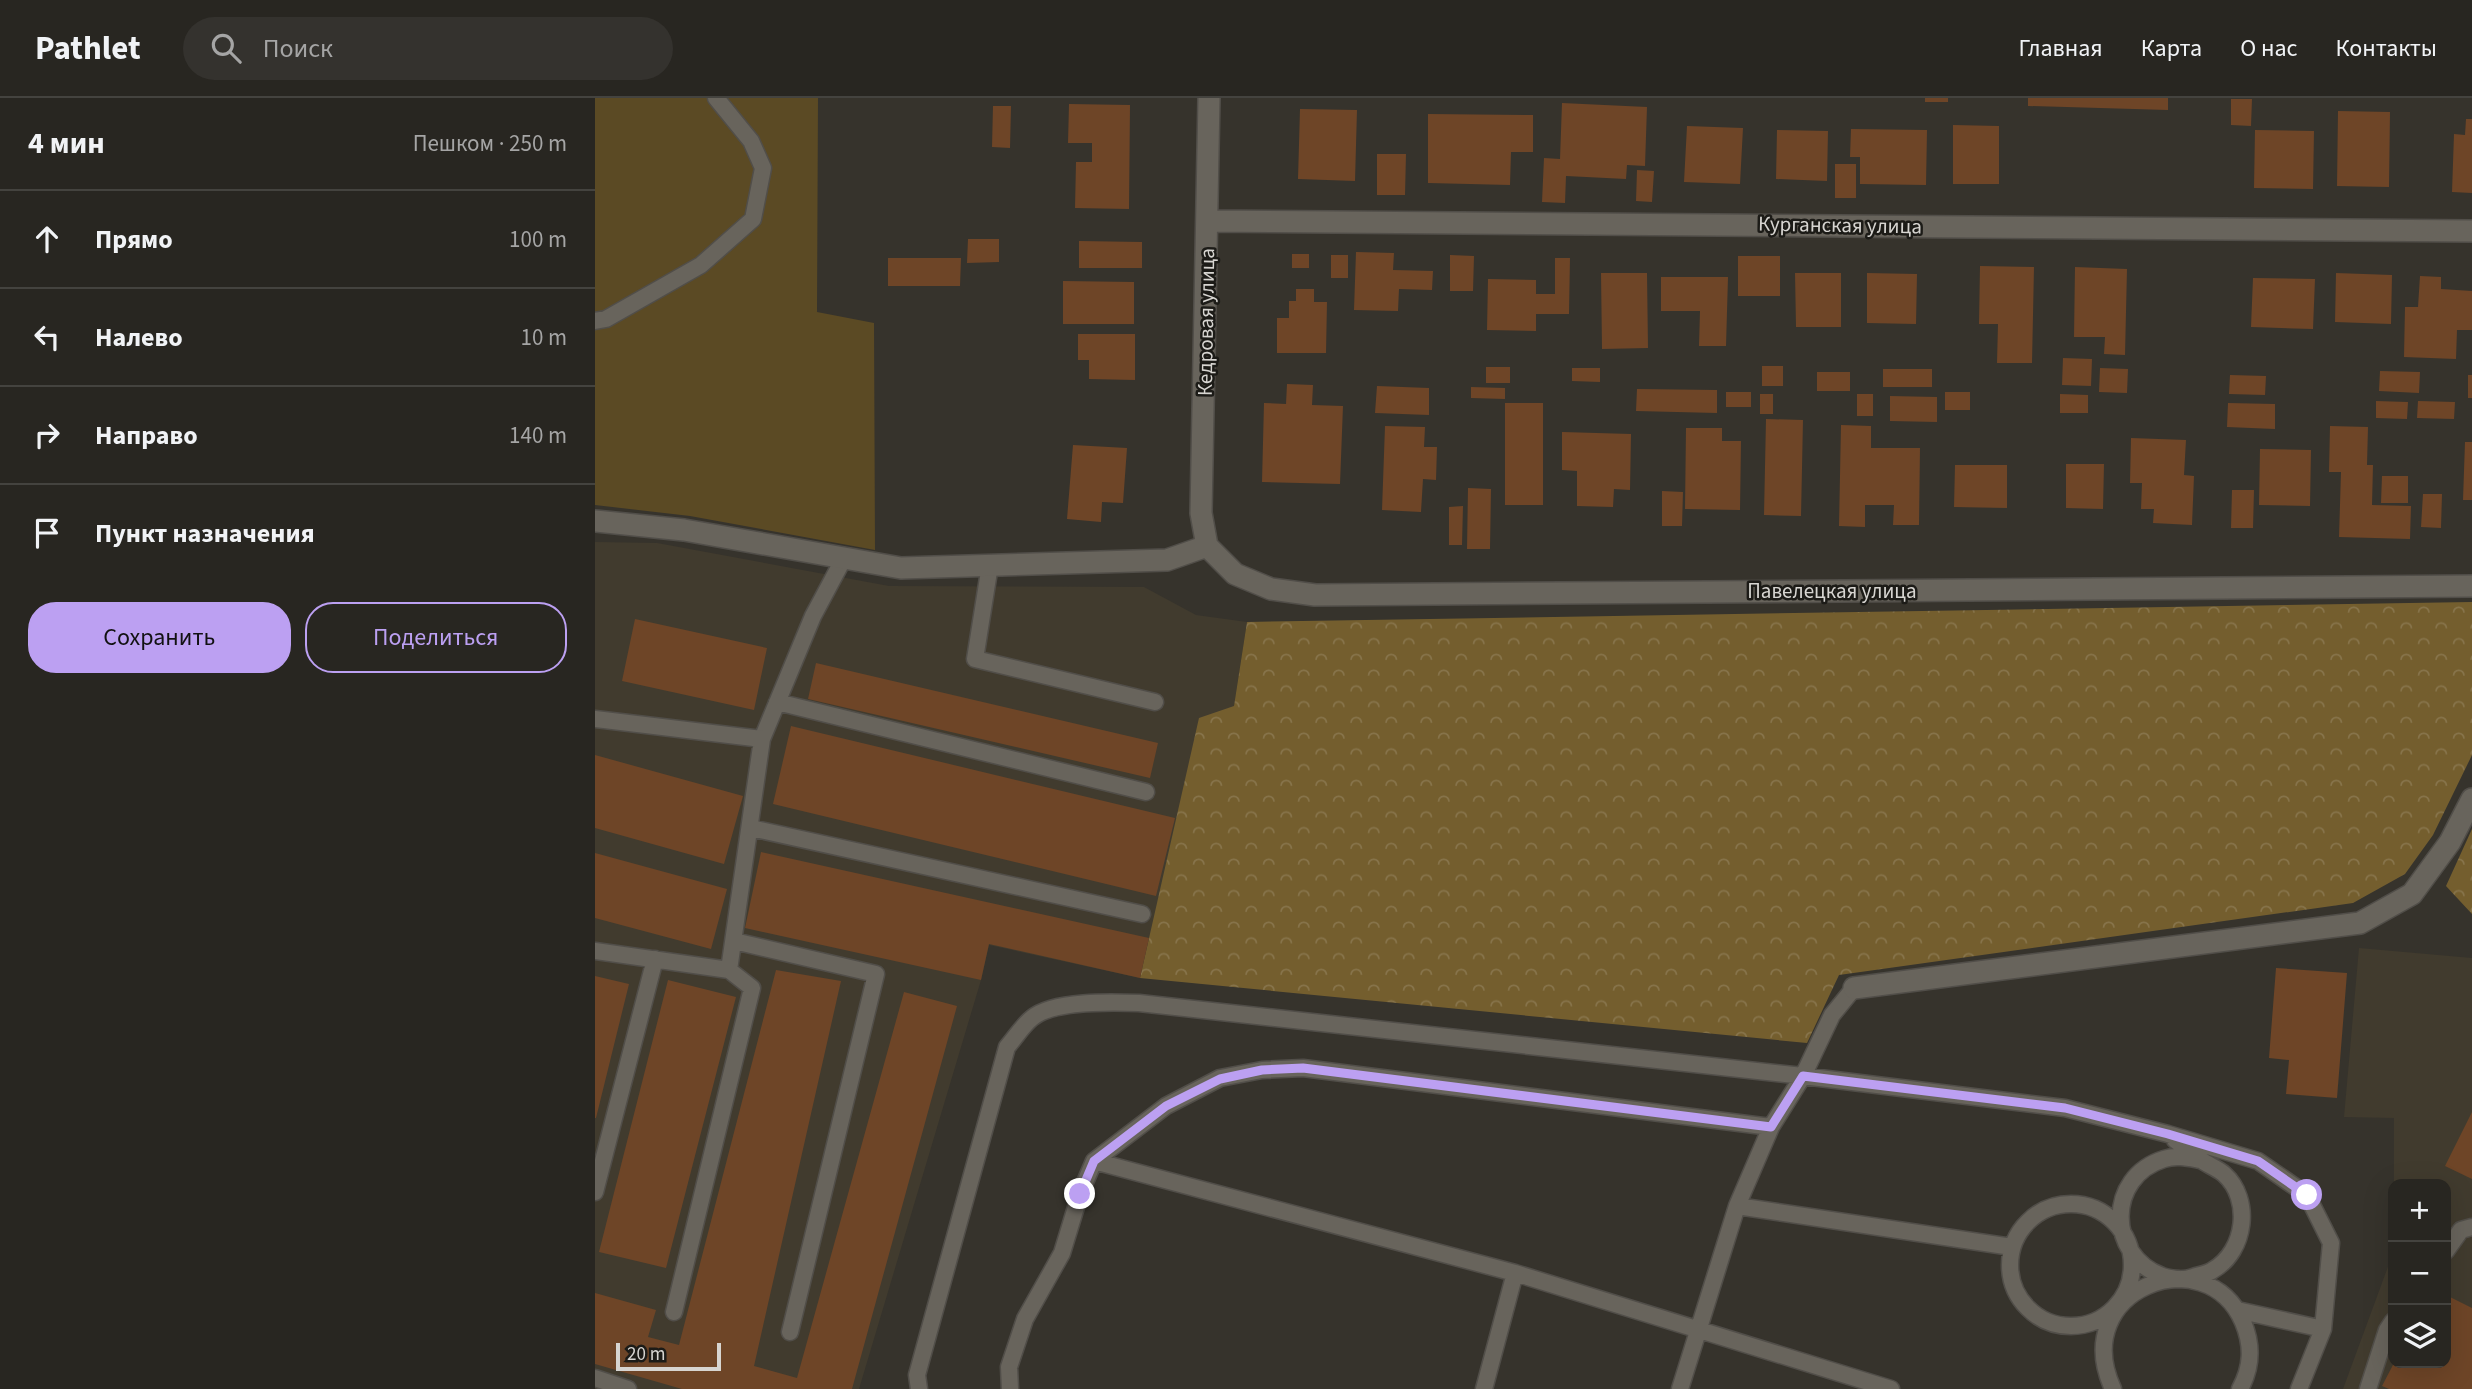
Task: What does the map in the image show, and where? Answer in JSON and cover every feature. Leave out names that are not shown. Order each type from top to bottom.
[{"type":"street","name":"Кедровая улица","points":[[1207,546],[1201,513],[1209,98]]},
{"type":"street","name":"Курганская улица","points":[[1208,221],[2472,231]]},
{"type":"street","points":[[595,521],[684,530],[901,568],[1167,560],[1207,546]]},
{"type":"street","name":"Павелецкая улица","points":[[1207,546],[1235,574],[1271,589],[1315,595],[2472,586]]},
{"type":"street","points":[[1854,988],[2360,923],[2412,894],[2450,842],[2472,799]]},
{"type":"lane","points":[[595,321],[606,319],[701,265],[753,219],[763,168],[751,141],[716,98]]},
{"type":"lane","points":[[729,970],[762,739],[813,615],[844,558]]},
{"type":"lane","points":[[990,565],[975,659],[1155,702]]},
{"type":"lane","points":[[777,702],[1146,792]]},
{"type":"lane","points":[[595,719],[762,739]]},
{"type":"lane","points":[[751,828],[1142,914]]},
{"type":"lane","points":[[734,941],[876,974],[790,1332]]},
{"type":"lane","points":[[595,951],[729,970],[752,988],[674,1312]]},
{"type":"lane","points":[[595,1192],[655,959]]},
{"type":"lane","points":[[1680,1389],[1737,1206],[1771,1127],[1803,1076],[1832,1015],[1854,988]]},
{"type":"lane","points":[[916,1384],[1007,1047],[1033,1016],[1061,1007],[1100,1002],[1139,1003],[1803,1076],[2065,1108],[2168,1134],[2258,1161],[2307,1195],[2331,1242],[2323,1329],[2299,1389]]},
{"type":"lane","points":[[1010,1389],[1009,1367],[1025,1319],[1062,1252],[1080,1194],[1094,1161],[1166,1106],[1220,1079],[1262,1070],[1303,1068],[1771,1127]]},
{"type":"lane","points":[[2113,1389],[2106,1373],[2103,1349],[2108,1326],[2118,1305],[2129,1287],[2133,1268],[2130,1247],[2121,1230],[2107,1216],[2090,1206],[2070,1203],[2051,1207],[2034,1216],[2020,1230],[2012,1247],[2009,1271],[2016,1294],[2031,1312],[2052,1324],[2077,1326],[2099,1320],[2118,1305],[2139,1290],[2163,1280],[2188,1279],[2214,1270],[2234,1251],[2243,1225],[2239,1197],[2225,1174],[2201,1160],[2168,1134]]},
{"type":"lane","points":[[2201,1160],[2183,1157],[2165,1159],[2148,1166],[2134,1178],[2120,1211],[2121,1230],[2127,1247],[2138,1261],[2153,1272],[2170,1279],[2188,1279],[2215,1290],[2237,1310],[2250,1340],[2249,1373],[2240,1389]]},
{"type":"lane","points":[[1094,1161],[1514,1273],[1891,1389]]},
{"type":"lane","points":[[1737,1206],[2012,1247]]},
{"type":"lane","points":[[2451,1247],[2468,1233]]},
{"type":"lane","points":[[1484,1389],[1514,1273]]},
{"type":"lane","points":[[2237,1310],[2323,1329]]},
{"type":"lane","points":[[2368,1389],[2388,1328]]},
{"type":"lane","points":[[595,1378],[628,1389]]},
{"type":"shaded area","points":[[595,98],[818,98],[817,312],[874,323],[875,550],[690,516],[595,505]]},
{"type":"shaded area","points":[[595,542],[657,543],[889,586],[1144,587],[1196,615],[1247,622],[1234,706],[1140,978],[989,945],[981,980],[859,1389],[595,1389]]},
{"type":"shaded area","points":[[2359,948],[2472,958],[2472,1389],[2343,1389],[2388,1267],[2388,1368],[2451,1368],[2451,1179],[2394,1179],[2394,1118],[2344,1117]]},
{"type":"green space","points":[[2472,602],[2472,755],[2433,835],[2405,874],[2353,903],[1839,975],[1807,1043],[1140,978],[1199,718],[1234,706],[1247,622]]},
{"type":"green space","points":[[2472,829],[2472,914],[2446,886]]},
{"type":"building","points":[[1925,98],[1948,98],[1948,102],[1925,102]]},
{"type":"building","points":[[2028,98],[2168,98],[2168,110],[2028,106]]},
{"type":"building","points":[[2231,99],[2252,99],[2251,126],[2231,125]]},
{"type":"building","points":[[1562,103],[1647,107],[1645,166],[1627,165],[1626,179],[1566,176],[1565,203],[1542,202],[1544,158],[1560,159]]},
{"type":"building","points":[[1069,104],[1130,105],[1129,209],[1075,208],[1076,162],[1092,162],[1092,143],[1068,143]]},
{"type":"building","points":[[993,106],[1011,106],[1010,148],[992,147]]},
{"type":"building","points":[[1300,109],[1357,110],[1355,181],[1298,179]]},
{"type":"building","points":[[2338,111],[2390,112],[2389,187],[2337,186]]},
{"type":"building","points":[[1428,114],[1533,115],[1533,152],[1511,152],[1510,185],[1428,183]]},
{"type":"building","points":[[2466,119],[2472,119],[2472,193],[2452,192],[2454,134],[2465,135]]},
{"type":"building","points":[[1953,125],[1999,126],[1999,184],[1953,184]]},
{"type":"building","points":[[1687,126],[1743,128],[1740,184],[1684,182]]},
{"type":"building","points":[[1851,129],[1927,130],[1926,185],[1860,184],[1860,157],[1850,157]]},
{"type":"building","points":[[1777,130],[1828,131],[1827,181],[1776,179]]},
{"type":"building","points":[[2255,130],[2314,131],[2313,189],[2254,188]]},
{"type":"building","points":[[1377,154],[1406,154],[1405,195],[1377,195]]},
{"type":"building","points":[[1835,164],[1856,164],[1856,198],[1835,198]]},
{"type":"building","points":[[1637,170],[1654,171],[1652,202],[1636,201]]},
{"type":"building","points":[[968,239],[999,239],[999,262],[967,263]]},
{"type":"building","points":[[1079,241],[1142,242],[1142,268],[1079,268]]},
{"type":"building","points":[[1356,252],[1394,253],[1393,270],[1433,271],[1432,290],[1399,289],[1398,311],[1354,310]]},
{"type":"building","points":[[1292,254],[1309,254],[1309,268],[1292,268]]},
{"type":"building","points":[[1331,255],[1348,255],[1348,278],[1331,278]]},
{"type":"building","points":[[1450,255],[1474,256],[1473,291],[1450,291]]},
{"type":"building","points":[[1738,256],[1780,256],[1780,296],[1738,296]]},
{"type":"building","points":[[888,258],[961,258],[960,286],[888,286]]},
{"type":"building","points":[[1555,258],[1570,258],[1569,314],[1536,314],[1536,331],[1487,330],[1488,279],[1536,280],[1536,294],[1555,294]]},
{"type":"building","points":[[1980,266],[2034,267],[2032,363],[1997,363],[1998,324],[1979,324]]},
{"type":"building","points":[[2075,267],[2127,269],[2125,355],[2104,354],[2105,337],[2074,337]]},
{"type":"building","points":[[1601,273],[1647,273],[1648,348],[1602,349]]},
{"type":"building","points":[[1795,273],[1841,273],[1841,327],[1796,327]]},
{"type":"building","points":[[1867,273],[1917,274],[1916,324],[1867,323]]},
{"type":"building","points":[[2336,273],[2392,275],[2391,324],[2335,322]]},
{"type":"building","points":[[2420,276],[2441,277],[2441,289],[2472,291],[2472,330],[2457,330],[2456,359],[2404,357],[2405,307],[2418,307]]},
{"type":"building","points":[[1661,277],[1728,277],[1726,346],[1699,346],[1700,311],[1661,311]]},
{"type":"building","points":[[2253,278],[2315,279],[2313,329],[2251,327]]},
{"type":"building","points":[[1063,281],[1134,282],[1134,324],[1063,324]]},
{"type":"building","points":[[1296,289],[1314,289],[1314,302],[1327,302],[1326,353],[1277,353],[1277,318],[1289,318],[1289,301],[1296,301]]},
{"type":"building","points":[[1078,334],[1135,334],[1135,380],[1089,379],[1089,360],[1078,360]]},
{"type":"building","points":[[2063,358],[2092,359],[2091,386],[2062,385]]},
{"type":"building","points":[[1762,366],[1783,366],[1783,386],[1762,386]]},
{"type":"building","points":[[1486,367],[1510,367],[1510,383],[1486,383]]},
{"type":"building","points":[[1572,368],[1600,368],[1600,382],[1572,381]]},
{"type":"building","points":[[2100,368],[2128,369],[2127,393],[2099,392]]},
{"type":"building","points":[[1883,369],[1932,369],[1932,387],[1883,387]]},
{"type":"building","points":[[2380,371],[2420,372],[2419,393],[2379,391]]},
{"type":"building","points":[[1817,372],[1850,372],[1850,391],[1817,391]]},
{"type":"building","points":[[2230,375],[2266,376],[2265,395],[2229,394]]},
{"type":"building","points":[[2468,375],[2472,375],[2472,398],[2468,398]]},
{"type":"building","points":[[1287,384],[1313,385],[1312,405],[1343,406],[1340,484],[1262,482],[1264,403],[1286,404]]},
{"type":"building","points":[[1377,386],[1429,388],[1429,415],[1375,413]]},
{"type":"building","points":[[1471,387],[1505,388],[1505,399],[1471,398]]},
{"type":"building","points":[[1637,389],[1717,390],[1717,413],[1636,411]]},
{"type":"building","points":[[1726,392],[1751,392],[1751,407],[1726,407]]},
{"type":"building","points":[[1945,392],[1970,392],[1970,410],[1945,410]]},
{"type":"building","points":[[1760,394],[1773,394],[1773,414],[1760,414]]},
{"type":"building","points":[[1857,394],[1873,394],[1873,416],[1857,416]]},
{"type":"building","points":[[2060,394],[2088,395],[2088,413],[2060,413]]},
{"type":"building","points":[[1890,396],[1937,397],[1937,422],[1890,421]]},
{"type":"building","points":[[2376,401],[2408,402],[2407,419],[2376,418]]},
{"type":"building","points":[[2418,401],[2455,402],[2454,419],[2417,418]]},
{"type":"building","points":[[1505,403],[1543,403],[1543,505],[1505,505]]},
{"type":"building","points":[[2228,403],[2275,404],[2275,429],[2227,427]]},
{"type":"building","points":[[1766,419],[1803,420],[1801,516],[1764,515]]},
{"type":"building","points":[[1841,425],[1871,426],[1871,448],[1920,448],[1919,525],[1893,525],[1894,505],[1865,505],[1865,527],[1839,526]]},
{"type":"building","points":[[1385,426],[1425,427],[1424,447],[1437,447],[1436,480],[1423,479],[1421,512],[1382,510]]},
{"type":"building","points":[[2330,426],[2368,427],[2367,465],[2373,465],[2372,505],[2411,506],[2410,539],[2339,537],[2341,472],[2329,472]]},
{"type":"building","points":[[1686,428],[1722,428],[1722,441],[1741,441],[1740,510],[1685,509]]},
{"type":"building","points":[[1562,432],[1631,434],[1630,490],[1614,489],[1613,507],[1577,506],[1577,471],[1562,470]]},
{"type":"building","points":[[2131,438],[2186,440],[2184,475],[2194,476],[2192,525],[2153,523],[2154,509],[2141,509],[2142,483],[2130,483]]},
{"type":"building","points":[[2465,442],[2472,442],[2472,500],[2463,500]]},
{"type":"building","points":[[1073,445],[1127,448],[1123,503],[1102,502],[1101,522],[1067,519]]},
{"type":"building","points":[[2260,449],[2311,450],[2310,506],[2259,505]]},
{"type":"building","points":[[2066,464],[2104,464],[2103,509],[2066,508]]},
{"type":"building","points":[[1955,465],[2007,465],[2007,508],[1954,507]]},
{"type":"building","points":[[2382,476],[2408,476],[2408,503],[2381,503]]},
{"type":"building","points":[[1468,488],[1491,489],[1490,549],[1467,549]]},
{"type":"building","points":[[2232,490],[2254,490],[2253,528],[2231,528]]},
{"type":"building","points":[[1662,491],[1683,492],[1682,526],[1662,526]]},
{"type":"building","points":[[2423,494],[2442,494],[2441,528],[2421,527]]},
{"type":"building","points":[[1463,506],[1462,545],[1449,545],[1449,507]]},
{"type":"building","points":[[635,619],[767,648],[754,710],[622,681]]},
{"type":"building","points":[[816,663],[1158,743],[1150,778],[808,699]]},
{"type":"building","points":[[791,726],[1175,818],[1156,896],[773,804]]},
{"type":"building","points":[[595,755],[743,796],[724,864],[595,828]]},
{"type":"building","points":[[761,852],[1149,938],[1140,978],[989,944],[981,980],[745,928]]},
{"type":"building","points":[[595,853],[727,889],[711,949],[595,918]]},
{"type":"building","points":[[2276,968],[2347,973],[2337,1098],[2286,1094],[2289,1060],[2269,1058]]},
{"type":"building","points":[[776,970],[841,981],[754,1366],[797,1378],[904,992],[957,1006],[852,1389],[682,1389],[595,1364],[595,1293],[656,1310],[648,1337],[679,1345]]},
{"type":"building","points":[[595,976],[629,984],[596,1118],[595,1118]]},
{"type":"building","points":[[668,980],[736,997],[666,1268],[599,1252]]},
{"type":"building","points":[[2472,1112],[2472,1179],[2445,1166]]},
{"type":"building","points":[[2451,1298],[2472,1308],[2472,1389],[2389,1389],[2382,1386],[2391,1368],[2451,1368]]},
{"type":"route","points":[[1080,1194],[1094,1161],[1166,1106],[1220,1079],[1262,1070],[1303,1068],[1771,1127],[1803,1076],[2065,1108],[2168,1134],[2258,1161],[2307,1195]]}]
